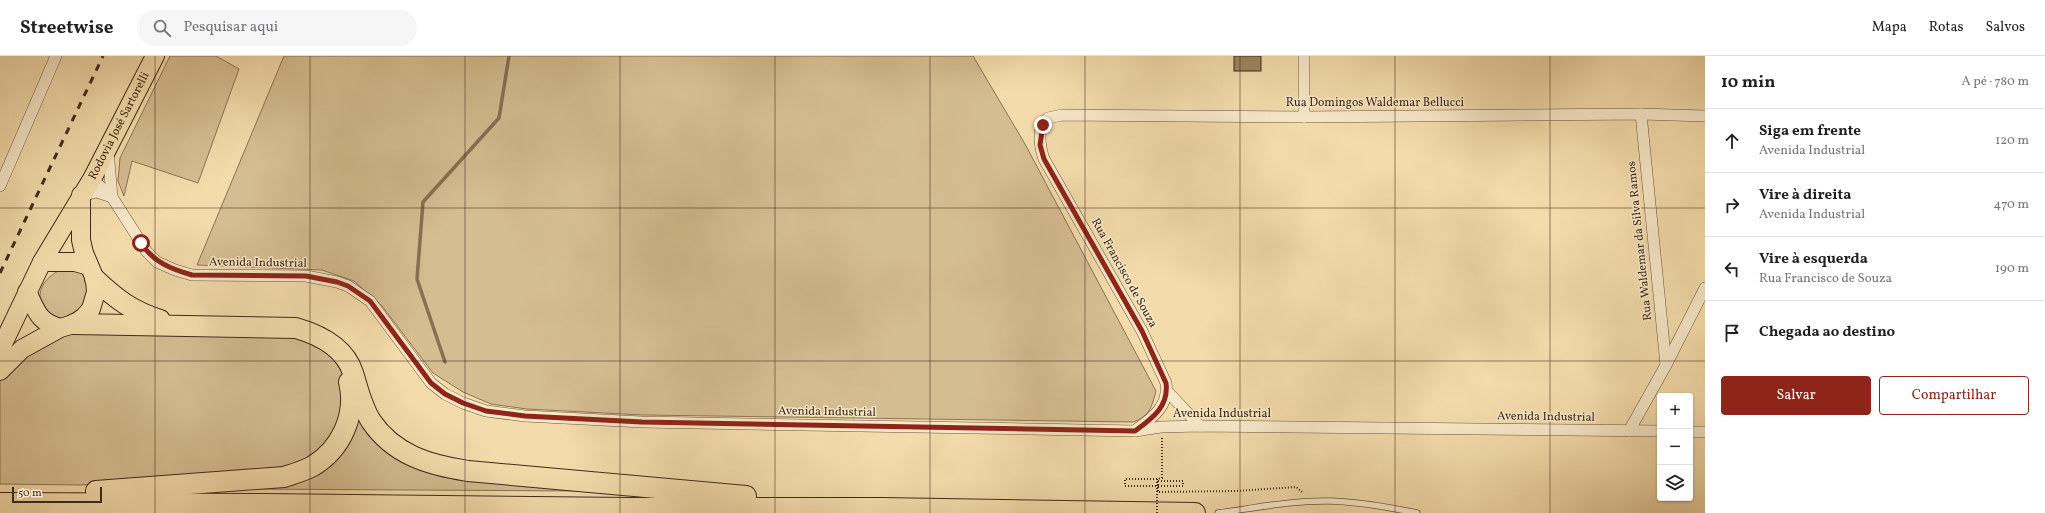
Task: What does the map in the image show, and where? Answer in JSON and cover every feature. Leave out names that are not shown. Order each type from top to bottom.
[{"type":"highway","points":[[92,273],[119,301],[141,314],[181,326]]},
{"type":"highway","points":[[67,326],[296,328],[319,336],[340,350],[352,370],[364,407],[380,432],[399,449],[428,463],[468,471],[882,508]]},
{"type":"highway","points":[[0,501],[284,477],[312,466],[325,456],[344,432],[349,418],[351,403],[350,388],[346,372],[329,343]]},
{"type":"highway","points":[[0,501],[630,508],[882,508],[1194,513]]},
{"type":"main road","name":"Rodovia José Sartorelli","points":[[0,350],[42,262],[92,179],[155,56]]},
{"type":"main road","points":[[0,371],[22,349],[84,317],[91,309],[96,292],[92,273],[81,240],[81,195]]},
{"type":"main road","points":[[42,262],[75,262],[92,273]]},
{"type":"main road","points":[[27,292],[40,318],[46,323],[67,326]]},
{"type":"street","points":[[0,186],[56,56]]},
{"type":"street","points":[[1304,56],[1304,117]]},
{"type":"street","name":"Rua Domingos Waldemar Bellucci","points":[[1046,120],[1051,117],[1062,115],[1304,117],[1641,114],[1705,116]]},
{"type":"street","name":"Rua Waldemar da Silva Ramos","points":[[1641,114],[1666,365]]},
{"type":"street","name":"Rua Francisco de Souza","points":[[1046,120],[1040,137],[1040,145],[1044,159],[1142,331],[1162,371],[1167,392]]},
{"type":"street","points":[[81,195],[97,192],[112,196],[108,146]]},
{"type":"street","name":"Avenida Industrial","points":[[92,179],[112,196],[147,252],[158,262],[175,270],[192,275],[218,277],[306,276],[337,282],[359,292],[370,301],[384,318],[431,383],[445,394],[463,403],[486,411],[525,416],[642,422],[1135,431],[1161,427],[1200,426],[1657,431]]},
{"type":"street","points":[[1629,431],[1666,365],[1705,288]]},
{"type":"street","points":[[1135,431],[1158,413],[1162,407],[1167,392],[1200,426]]},
{"type":"street","points":[[1693,432],[1705,432]]},
{"type":"lane","points":[[1218,513],[1296,503],[1330,501],[1368,503],[1417,513]]},
{"type":"path","points":[[1158,480],[1183,481],[1183,486],[1125,486],[1125,479],[1158,480],[1162,478],[1162,445]]},
{"type":"path","points":[[1158,480],[1158,492],[1236,491],[1296,487],[1301,492],[1308,492]]},
{"type":"path","points":[[1157,513],[1158,480]]},
{"type":"shaded area","points":[[170,56],[216,56],[239,69],[198,183],[132,161],[124,196],[118,181],[120,158]]},
{"type":"shaded area","points":[[284,56],[973,56],[1025,144],[1156,391],[1151,407],[1143,417],[1133,422],[643,415],[527,409],[491,404],[463,392],[433,373],[382,306],[354,281],[322,270],[197,265]]},
{"type":"shaded area","points":[[62,269],[81,271],[88,278],[90,290],[82,309],[60,321],[50,319],[43,306],[40,293],[46,280]]},
{"type":"shaded area","points":[[57,333],[293,333],[330,352],[337,364],[345,378],[344,422],[305,465],[147,482],[80,485],[0,484],[0,375]]},
{"type":"shaded area","points":[[357,411],[383,446],[581,491],[245,489],[284,483]]},
{"type":"building","points":[[1234,56],[1261,56],[1261,71],[1234,71]]},
{"type":"waterway","points":[[445,362],[417,279],[423,202],[499,118],[509,56]]},
{"type":"railway","points":[[0,273],[103,56]]},
{"type":"route","points":[[141,243],[147,252],[158,262],[175,270],[192,275],[218,277],[306,276],[321,278],[348,286],[359,292],[370,301],[431,383],[445,394],[463,403],[486,411],[525,416],[642,422],[1135,431],[1158,413],[1162,407],[1167,392],[1166,383],[1162,371],[1142,331],[1044,159],[1040,145],[1043,125]]}]
